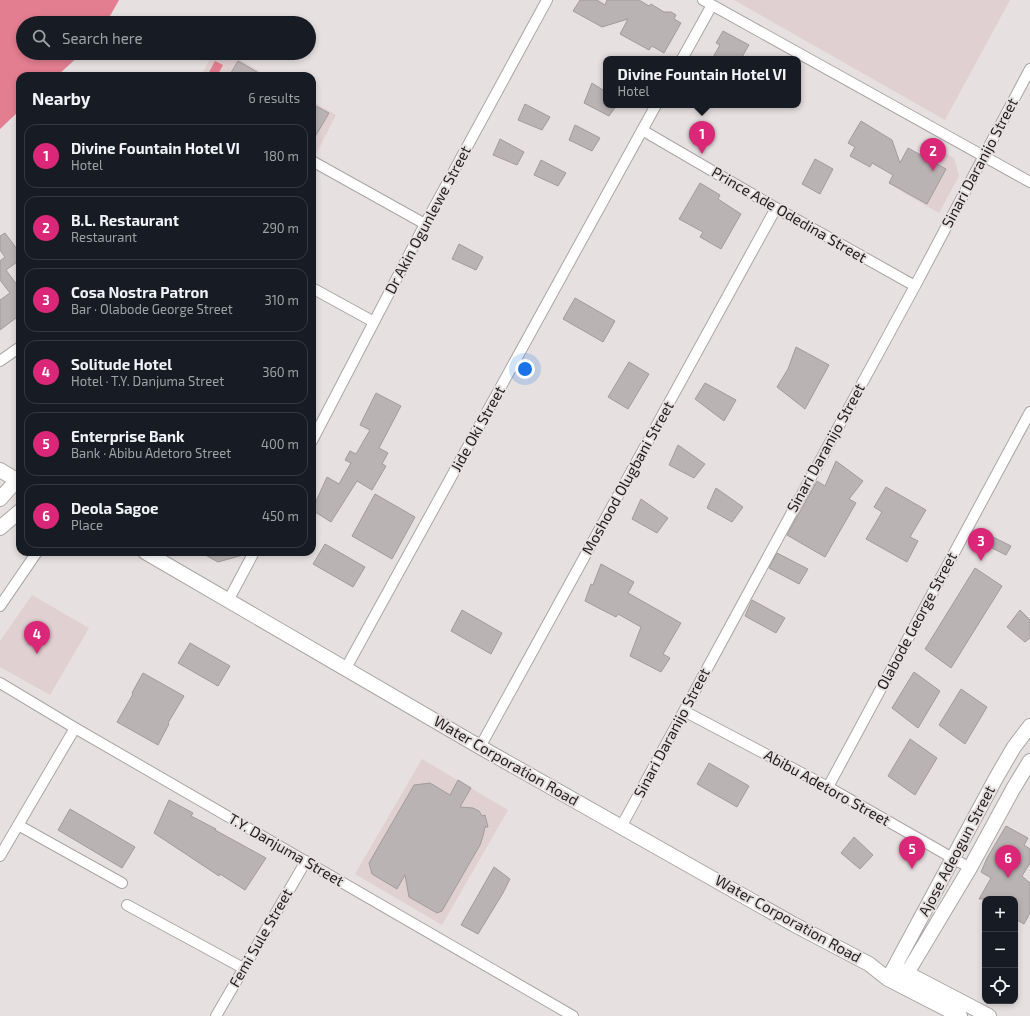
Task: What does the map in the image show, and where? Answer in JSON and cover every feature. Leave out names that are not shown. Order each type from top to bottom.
[{"type":"street","name":"Dr Akin Ogunlewe Street","points":[[316,433],[425,224],[547,0]]},
{"type":"street","points":[[683,56],[708,2],[1030,182]]},
{"type":"street","name":"Sinari Daranijo Street","points":[[621,827],[915,286],[1030,69]]},
{"type":"street","name":"Jide Oki Street","points":[[346,668],[654,108]]},
{"type":"street","name":"Prince Ade Odedina Street","points":[[642,130],[776,208],[915,286]]},
{"type":"street","points":[[316,164],[425,224]]},
{"type":"street","name":"Moshood Olugbani Street","points":[[480,747],[776,208]]},
{"type":"street","points":[[316,290],[374,322]]},
{"type":"street","points":[[0,361],[16,353]]},
{"type":"street","name":"Olabode George Street","points":[[828,787],[1030,412]]},
{"type":"street","points":[[0,470],[16,479]]},
{"type":"street","points":[[0,499],[16,484]]},
{"type":"street","points":[[0,528],[16,514]]},
{"type":"street","points":[[0,606],[34,556]]},
{"type":"street","name":"Water Corporation Road","points":[[152,556],[480,747],[792,924],[869,964],[897,976]]},
{"type":"street","points":[[228,601],[252,556]]},
{"type":"street","name":"T.Y. Danjuma Street","points":[[0,683],[566,1014]]},
{"type":"street","name":"Abibu Adetoro Street","points":[[684,711],[828,787],[970,868]]},
{"type":"street","name":"Ajose Adeogun Street","points":[[897,976],[953,859],[996,778],[1014,747],[1030,726]]},
{"type":"street","points":[[0,856],[75,728]]},
{"type":"street","name":"Ajose Adeogun Street","points":[[897,976],[970,868],[1013,788],[1030,761]]},
{"type":"street","points":[[18,825],[122,883]]},
{"type":"street","name":"Femi Sule Street","points":[[216,1016],[306,861]]},
{"type":"street","points":[[127,905],[243,968]]},
{"type":"street","points":[[897,976],[960,1016]]},
{"type":"street","points":[[897,976],[989,1016]]},
{"type":"shaded area","points":[[0,0],[119,0],[110,16],[16,16],[16,60],[74,60],[61,72],[16,72],[16,114],[0,129]]},
{"type":"shaded area","points":[[734,0],[1010,0],[945,120]]},
{"type":"shaded area","points":[[209,60],[240,60],[261,72],[203,72]]},
{"type":"shaded area","points":[[215,61],[223,65],[219,72],[209,72]]},
{"type":"shaded area","points":[[316,103],[336,115],[316,154]]},
{"type":"shaded area","points":[[932,146],[954,158],[959,176],[939,213],[902,192],[922,155],[926,157]]},
{"type":"shaded area","points":[[32,595],[89,628],[50,695],[0,667],[0,641]]},
{"type":"shaded area","points":[[422,759],[508,810],[442,925],[355,874]]},
{"type":"building","points":[[580,0],[597,0],[605,5],[607,0],[639,0],[649,6],[651,4],[664,12],[671,12],[676,15],[674,19],[681,23],[664,53],[652,46],[649,50],[620,34],[628,19],[602,27],[573,11]]},
{"type":"building","points":[[723,31],[749,45],[743,56],[714,56],[720,45],[716,43]]},
{"type":"building","points":[[238,61],[257,72],[231,72]]},
{"type":"building","points":[[592,83],[603,90],[603,108],[615,108],[609,116],[584,103]]},
{"type":"building","points":[[525,104],[550,117],[542,130],[518,120]]},
{"type":"building","points":[[316,106],[329,113],[316,135]]},
{"type":"building","points":[[861,121],[892,140],[900,163],[908,148],[946,169],[927,204],[889,183],[893,175],[872,163],[870,167],[850,156],[855,147],[848,143]]},
{"type":"building","points":[[575,125],[600,138],[592,151],[569,140]]},
{"type":"building","points":[[500,139],[524,152],[517,165],[493,155]]},
{"type":"building","points":[[815,159],[833,169],[820,194],[802,184]]},
{"type":"building","points":[[541,160],[566,173],[558,186],[534,175]]},
{"type":"building","points":[[700,183],[720,195],[718,199],[741,214],[721,249],[700,237],[703,232],[679,219]]},
{"type":"building","points":[[5,233],[16,248],[16,263],[6,270],[16,284],[16,318],[0,330],[0,300],[10,293],[0,280],[0,261],[5,257],[0,250],[0,236]]},
{"type":"building","points":[[459,244],[483,257],[476,270],[452,259]]},
{"type":"building","points":[[575,298],[615,321],[603,342],[563,319]]},
{"type":"building","points":[[796,347],[829,365],[805,409],[777,387],[788,369]]},
{"type":"building","points":[[629,362],[649,374],[628,409],[608,397]]},
{"type":"building","points":[[705,383],[736,400],[724,421],[695,399]]},
{"type":"building","points":[[376,393],[401,406],[379,448],[388,453],[382,464],[386,466],[372,490],[357,481],[331,522],[316,513],[316,501],[327,477],[339,484],[351,463],[345,460],[350,451],[356,454],[370,430],[360,425]]},
{"type":"building","points":[[678,445],[705,464],[694,478],[669,465]]},
{"type":"building","points":[[836,461],[863,481],[849,499],[856,503],[825,557],[787,535],[817,481],[825,486]]},
{"type":"building","points":[[886,487],[926,510],[910,537],[918,541],[907,562],[866,539],[882,512],[874,507]]},
{"type":"building","points":[[716,488],[743,507],[732,522],[707,508]]},
{"type":"building","points":[[375,494],[415,517],[392,559],[352,536]]},
{"type":"building","points":[[641,499],[668,518],[657,533],[632,519]]},
{"type":"building","points":[[993,537],[1011,546],[1006,555],[988,546]]},
{"type":"building","points":[[325,544],[365,567],[353,587],[313,564]]},
{"type":"building","points":[[777,553],[808,569],[799,584],[769,568]]},
{"type":"building","points":[[207,556],[239,556],[218,562]]},
{"type":"building","points":[[601,564],[634,582],[628,593],[681,623],[663,654],[670,658],[661,672],[630,656],[641,627],[618,614],[616,617],[585,601],[591,584],[593,585]]},
{"type":"building","points":[[975,568],[1002,586],[951,668],[925,649]]},
{"type":"building","points":[[752,600],[785,618],[776,633],[745,616]]},
{"type":"building","points":[[462,610],[502,633],[491,654],[451,631]]},
{"type":"building","points":[[1020,610],[1030,620],[1030,638],[1025,642],[1007,627]]},
{"type":"building","points":[[190,643],[230,666],[218,686],[178,663]]},
{"type":"building","points":[[914,672],[940,691],[918,728],[892,708]]},
{"type":"building","points":[[143,673],[184,696],[168,723],[169,724],[158,745],[117,722]]},
{"type":"building","points":[[961,689],[987,707],[965,744],[939,725]]},
{"type":"building","points":[[910,739],[937,758],[915,795],[888,776]]},
{"type":"building","points":[[709,763],[749,786],[737,807],[697,784]]},
{"type":"building","points":[[458,780],[471,788],[460,807],[473,808],[479,811],[482,816],[485,815],[488,827],[485,827],[480,845],[442,911],[437,913],[409,897],[405,875],[397,889],[372,874],[369,863],[414,785],[430,783],[450,795]]},
{"type":"building","points":[[169,800],[193,813],[191,816],[266,858],[245,890],[220,874],[219,876],[154,833]]},
{"type":"building","points":[[70,809],[135,847],[122,868],[58,830]]},
{"type":"building","points":[[1006,826],[1028,838],[1024,845],[1030,849],[1030,863],[1022,876],[1030,883],[1030,913],[1024,924],[1018,921],[1018,896],[982,896],[982,899],[979,899],[991,878],[981,872],[987,858]]},
{"type":"building","points":[[854,837],[873,855],[860,869],[841,853]]},
{"type":"building","points":[[494,867],[510,879],[478,934],[461,925]]},
{"type":"place","name":"Divine Fountain Hotel VI","points":[[702,154]]},
{"type":"place","name":"B.L. Restaurant","points":[[933,171]]},
{"type":"place","name":"Cosa Nostra Patron","points":[[981,561]]},
{"type":"place","name":"Solitude Hotel","points":[[37,654]]},
{"type":"place","name":"Enterprise Bank","points":[[912,869]]},
{"type":"place","name":"Deola Sagoe","points":[[1008,878]]}]
